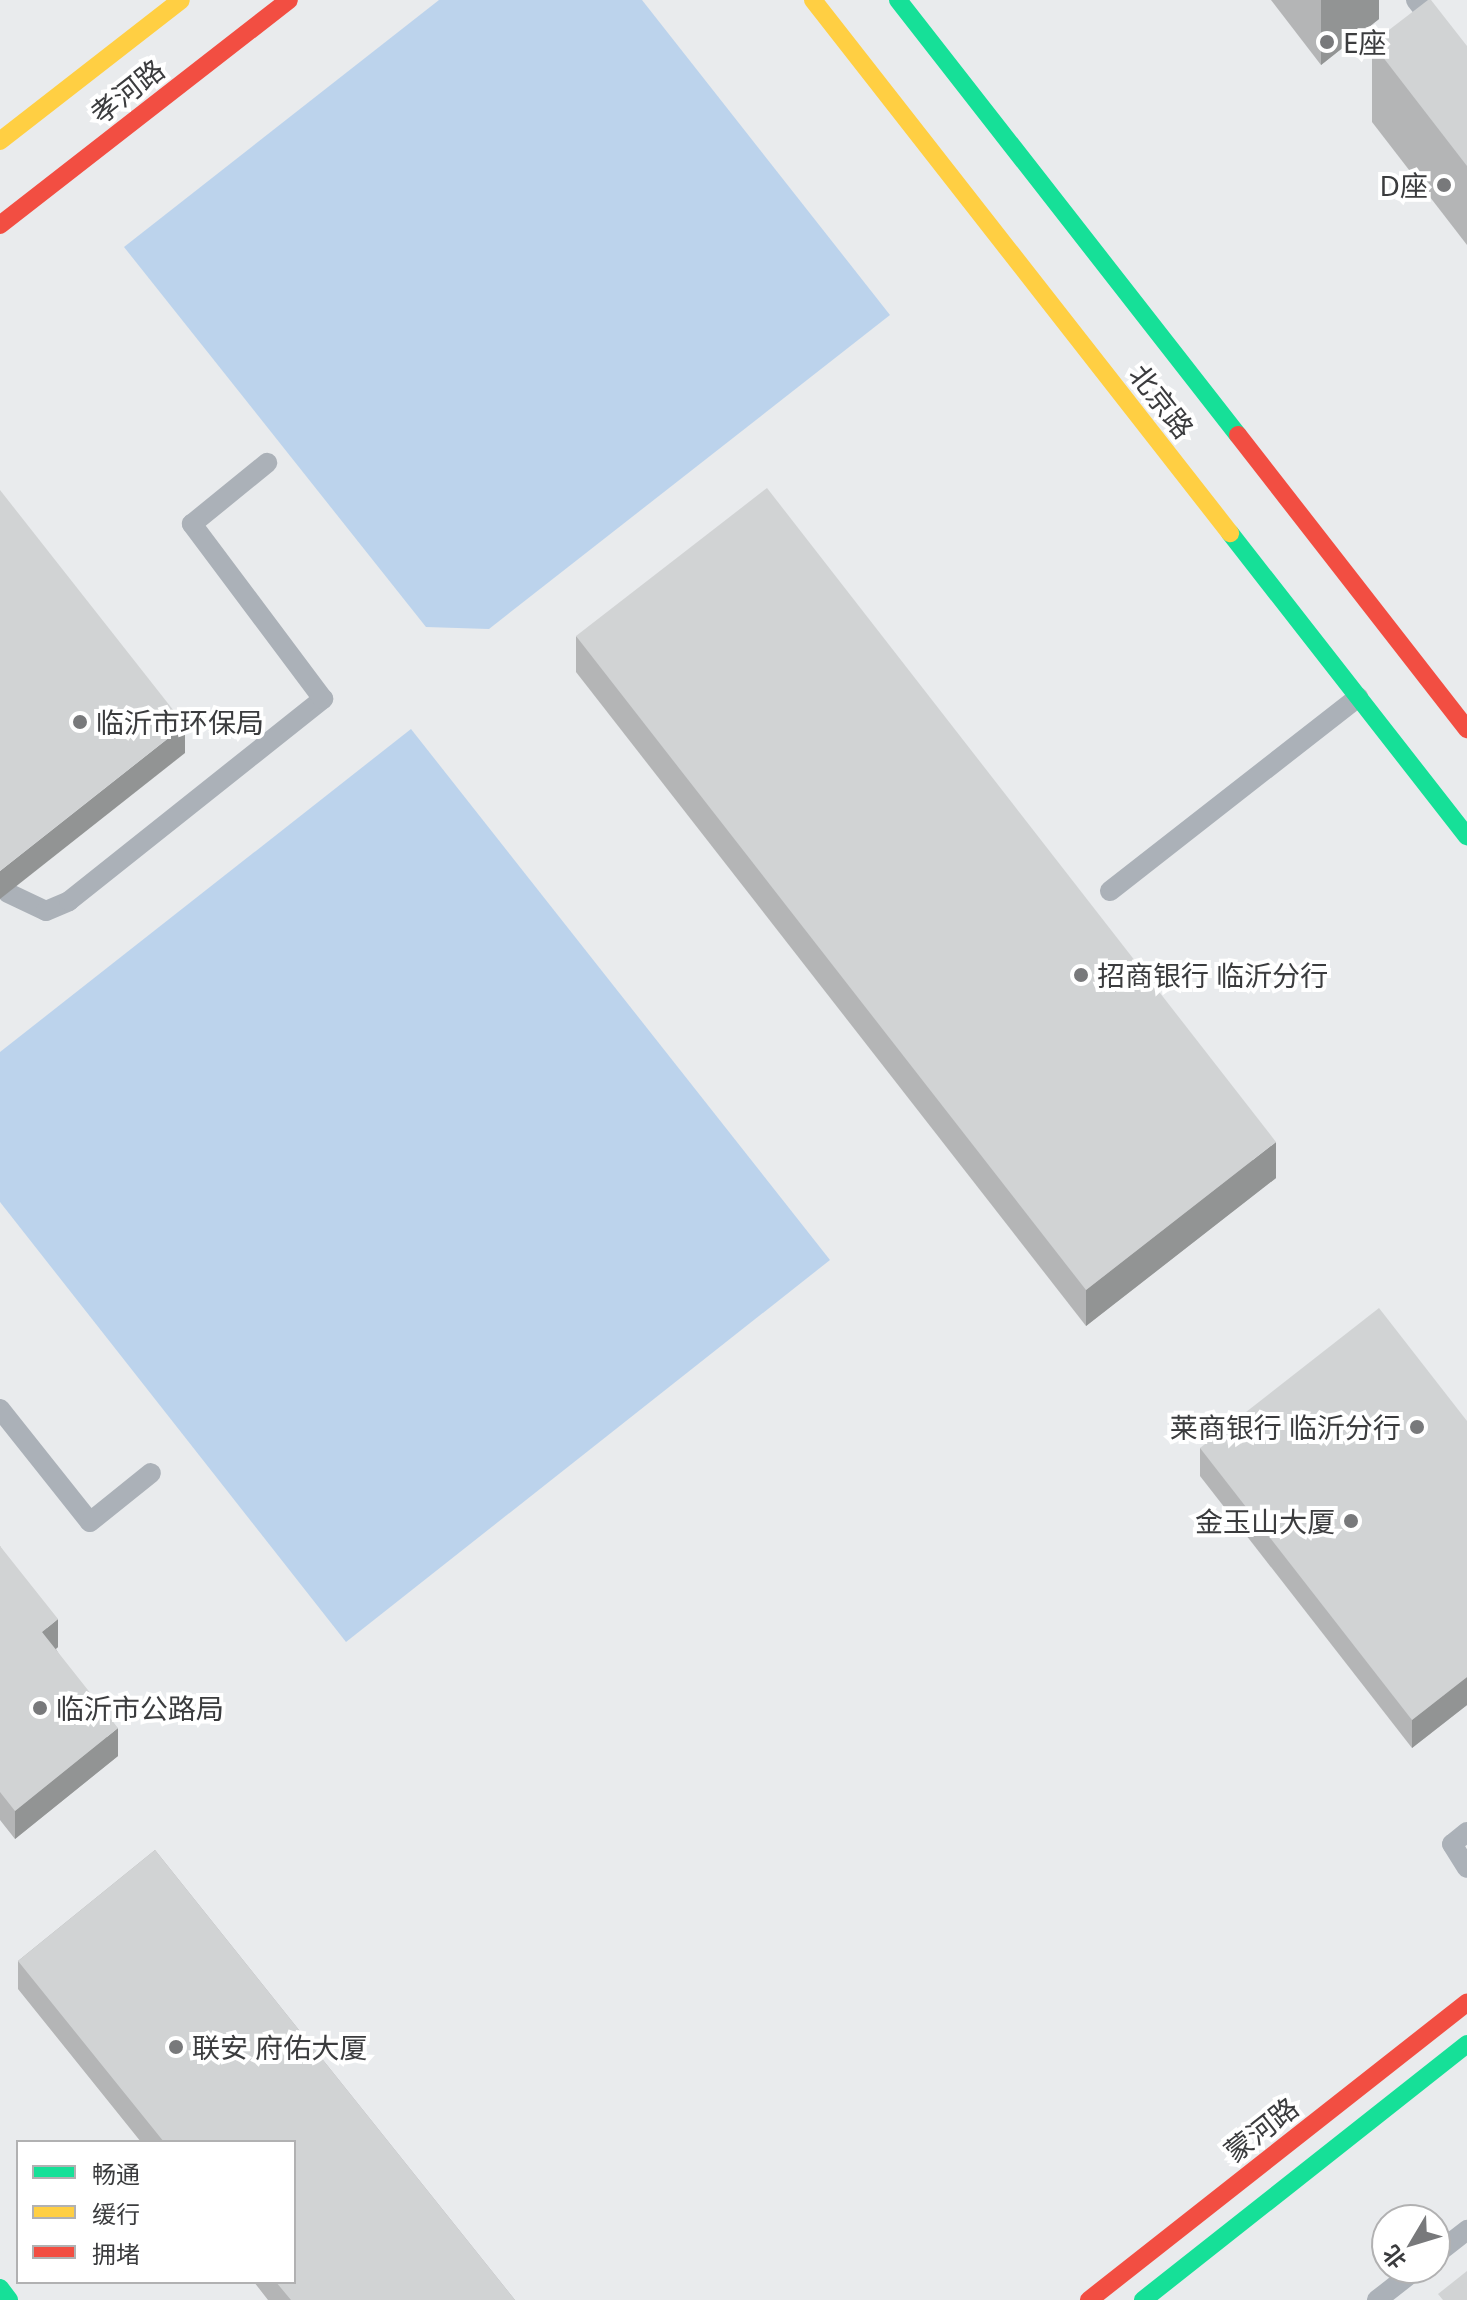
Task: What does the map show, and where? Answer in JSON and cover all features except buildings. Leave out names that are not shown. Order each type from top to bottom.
[{"type":"main road","name":"孝河路","points":[[2,134],[181,0]]},
{"type":"main road","name":"孝河路","points":[[0,225],[289,0]]},
{"type":"main road","name":"北京路","points":[[813,0],[1467,836]]},
{"type":"main road","name":"北京路","points":[[898,0],[1467,729]]},
{"type":"main road","name":"蒙河路","points":[[1089,2300],[1467,2003]]},
{"type":"main road","points":[[1143,2300],[1467,2044]]},
{"type":"main road","points":[[0,2288],[9,2300]]},
{"type":"lane","points":[[1416,0],[1467,65]]},
{"type":"lane","points":[[8,893],[46,911],[69,901],[323,699],[192,524],[267,463]]},
{"type":"lane","points":[[1110,891],[1358,697]]},
{"type":"lane","points":[[0,1409],[90,1522],[151,1473]]},
{"type":"lane","points":[[1467,1832],[1452,1844],[1467,1868]]},
{"type":"lane","points":[[1451,2242],[1467,2230]]},
{"type":"lane","points":[[1377,2300],[1398,2284]]},
{"type":"shaded area","points":[[439,0],[642,0],[890,315],[489,629],[426,627],[124,247]]},
{"type":"shaded area","points":[[411,729],[830,1260],[346,1642],[0,1202],[0,1052]]},
{"type":"traffic: fast","points":[[898,0],[1238,435]]},
{"type":"traffic: fast","points":[[1230,533],[1467,836]]},
{"type":"traffic: fast","points":[[1143,2300],[1467,2044]]},
{"type":"traffic: fast","points":[[0,2288],[9,2300]]},
{"type":"traffic: slow","points":[[0,141],[181,0]]},
{"type":"traffic: slow","points":[[813,0],[1230,533]]},
{"type":"traffic: jam","points":[[0,225],[289,0]]},
{"type":"traffic: jam","points":[[1238,435],[1467,729]]},
{"type":"traffic: jam","points":[[1089,2300],[1467,2003]]},
{"type":"place","name":"E座","points":[[1327,42]]},
{"type":"place","name":"D座","points":[[1444,185]]},
{"type":"place","name":"临沂市环保局","points":[[80,722]]},
{"type":"place","name":"招商银行 临沂分行","points":[[1081,975]]},
{"type":"place","name":"莱商银行 临沂分行","points":[[1417,1427]]},
{"type":"place","name":"金玉山大厦","points":[[1351,1521]]},
{"type":"place","name":"临沂市公路局","points":[[40,1708]]},
{"type":"place","name":"联安 府佑大厦","points":[[176,2047]]}]
